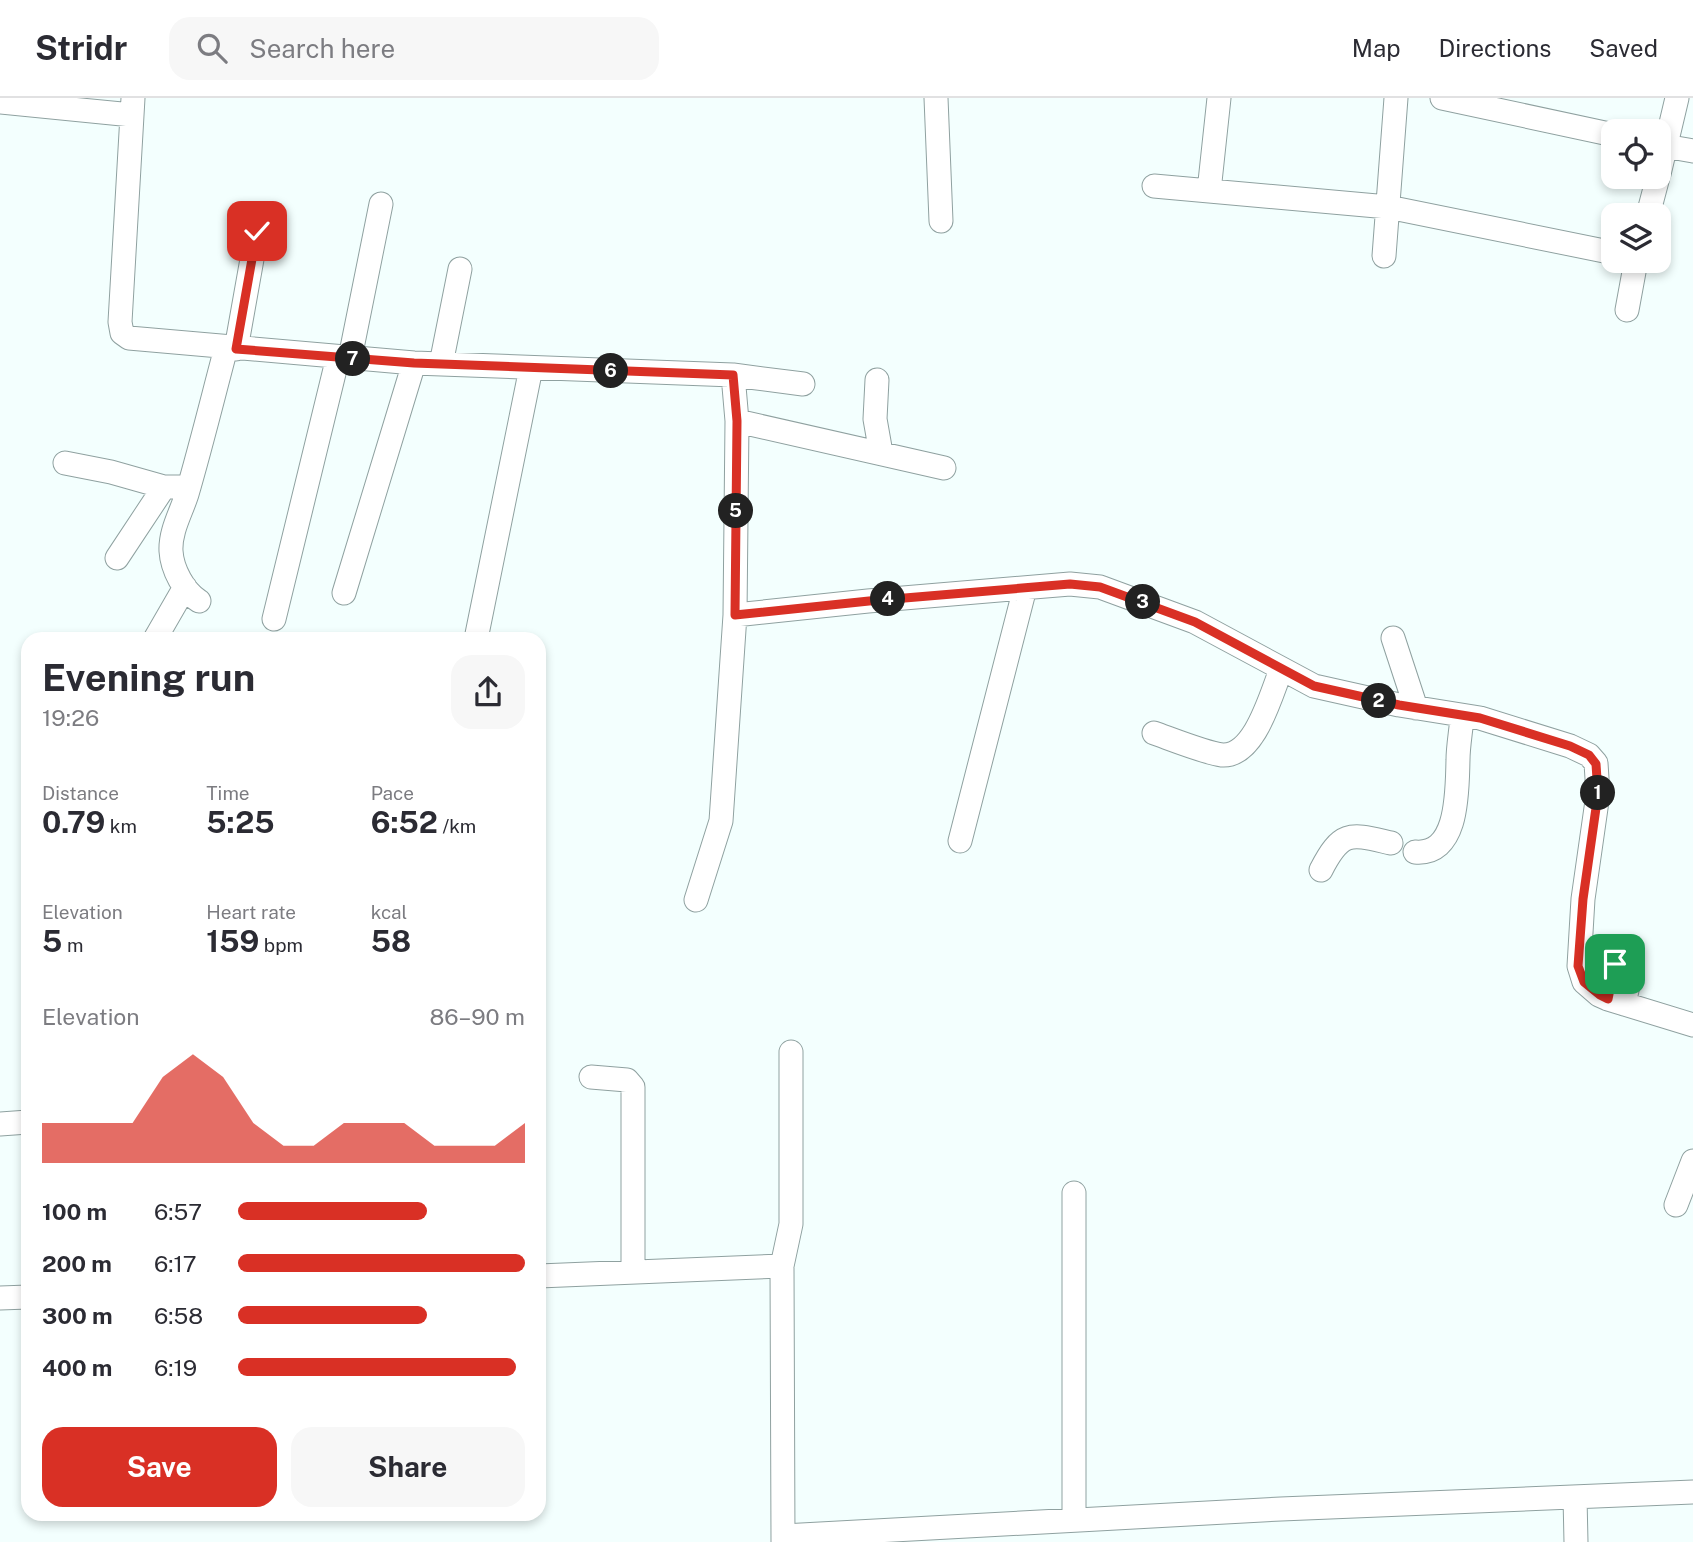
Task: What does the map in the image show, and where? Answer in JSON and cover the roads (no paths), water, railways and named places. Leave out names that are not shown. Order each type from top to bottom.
[{"type":"street","points":[[936,98],[941,221]]},
{"type":"street","points":[[1209,191],[1219,98]]},
{"type":"street","points":[[1384,256],[1396,98]]},
{"type":"street","points":[[1442,98],[1601,132]]},
{"type":"street","points":[[1671,119],[1677,98]]},
{"type":"street","points":[[0,102],[133,106],[120,322],[122,333],[128,338],[414,363],[733,375],[803,384]]},
{"type":"street","points":[[1671,147],[1693,151]]},
{"type":"street","points":[[1154,186],[1388,207],[1601,250]]},
{"type":"street","points":[[274,619],[344,358],[381,204]]},
{"type":"street","points":[[161,632],[192,594],[177,571],[171,553],[172,534],[231,349],[257,231]]},
{"type":"street","points":[[441,364],[460,269]]},
{"type":"street","points":[[1626,310],[1634,273]]},
{"type":"street","points":[[344,593],[414,363]]},
{"type":"street","points":[[477,632],[531,368]]},
{"type":"street","points":[[696,900],[721,821],[735,615],[737,421],[733,375]]},
{"type":"street","points":[[877,380],[875,419],[881,453]]},
{"type":"street","points":[[737,421],[943,468]]},
{"type":"street","points":[[65,463],[164,487],[188,487]]},
{"type":"street","points":[[117,558],[164,487]]},
{"type":"street","points":[[735,615],[1070,584],[1100,587],[1195,622],[1235,641],[1281,670],[1314,686],[1462,717],[1480,718],[1570,746],[1589,755],[1596,764],[1598,794],[1583,899],[1578,966],[1584,982],[1600,995],[1693,1025]]},
{"type":"street","points":[[960,841],[1025,589]]},
{"type":"street","points":[[1393,638],[1416,708]]},
{"type":"street","points":[[1154,733],[1223,755],[1239,750],[1248,743],[1259,724],[1281,670]]},
{"type":"street","points":[[1415,852],[1435,850],[1445,838],[1453,817],[1462,717]]},
{"type":"street","points":[[1321,870],[1329,855],[1343,840],[1356,835],[1391,843]]},
{"type":"street","points":[[1616,1001],[1624,965]]},
{"type":"street","points":[[791,1052],[791,1224],[782,1266],[783,1539],[1073,1520],[1693,1492]]},
{"type":"street","points":[[591,1077],[627,1080],[633,1087],[633,1272]]},
{"type":"street","points":[[0,1124],[21,1122]]},
{"type":"street","points":[[1676,1205],[1693,1161]]},
{"type":"street","points":[[1073,1520],[1074,1193]]},
{"type":"street","points":[[546,1276],[782,1266]]},
{"type":"street","points":[[0,1298],[21,1297]]},
{"type":"street","points":[[1575,1497],[1576,1542]]}]
